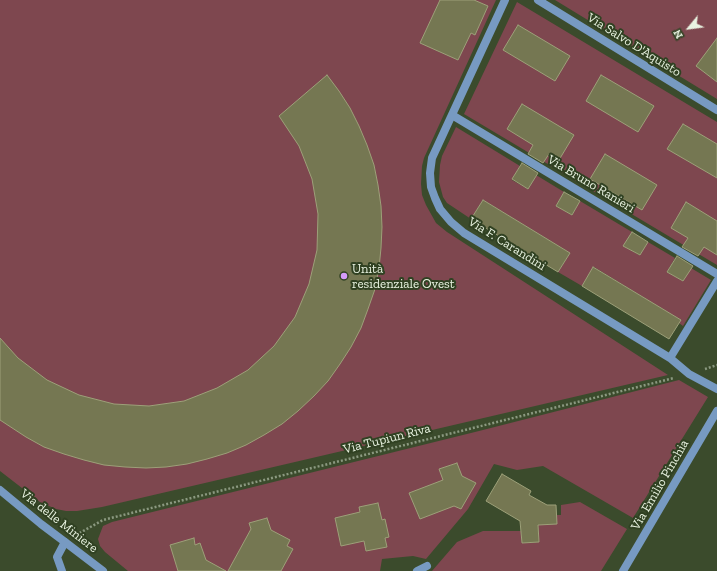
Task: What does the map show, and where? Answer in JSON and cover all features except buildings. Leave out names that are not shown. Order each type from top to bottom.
[{"type":"street","name":"Via F. Carandini","points":[[505,0],[432,158],[430,173],[431,187],[440,208],[451,222],[464,233],[670,358],[689,374],[717,389]]},
{"type":"street","name":"Via Salvo D'Aquisto","points":[[538,0],[717,110]]},
{"type":"street","name":"Via Bruno Ranieri","points":[[452,115],[717,274]]},
{"type":"street","points":[[670,358],[717,281]]},
{"type":"street","name":"Via Emilio Pinchia","points":[[623,571],[717,411]]},
{"type":"street","name":"Via delle Miniere","points":[[0,490],[41,524],[103,571]]},
{"type":"street","points":[[62,571],[57,557],[65,542]]},
{"type":"street","points":[[416,571],[427,566]]},
{"type":"path","name":"Via Tupiun Riva","points":[[65,542],[103,520],[689,374],[717,365]]},
{"type":"shaded area","points":[[0,0],[496,0],[424,158],[421,184],[422,195],[426,205],[436,223],[447,232],[668,375],[102,507],[77,511],[66,511],[56,509],[40,502],[0,471]]},
{"type":"shaded area","points":[[555,0],[717,0],[717,99]]},
{"type":"shaded area","points":[[517,2],[717,122],[717,265],[464,114]]},
{"type":"shaded area","points":[[456,127],[520,166],[512,180],[528,189],[536,175],[564,192],[556,206],[572,215],[580,201],[632,232],[624,246],[639,255],[648,242],[675,258],[667,272],[683,281],[691,268],[711,280],[683,326],[679,323],[680,320],[594,267],[582,286],[558,272],[570,253],[483,200],[471,219],[447,203],[443,197],[439,182],[440,165],[442,156]]},
{"type":"shaded area","points":[[679,380],[708,397],[633,518],[543,466],[517,470],[494,464],[468,509],[426,559],[413,556],[382,559],[380,571],[128,571],[105,552],[100,546],[98,539],[103,526],[112,522]]},
{"type":"shaded area","points":[[580,502],[627,529],[601,571],[432,571],[457,542],[483,531],[521,531],[522,543],[539,542],[538,525],[556,515],[561,515],[561,505]]},
{"type":"place","name":"Unità residenziale Ovest","points":[[344,276]]}]
